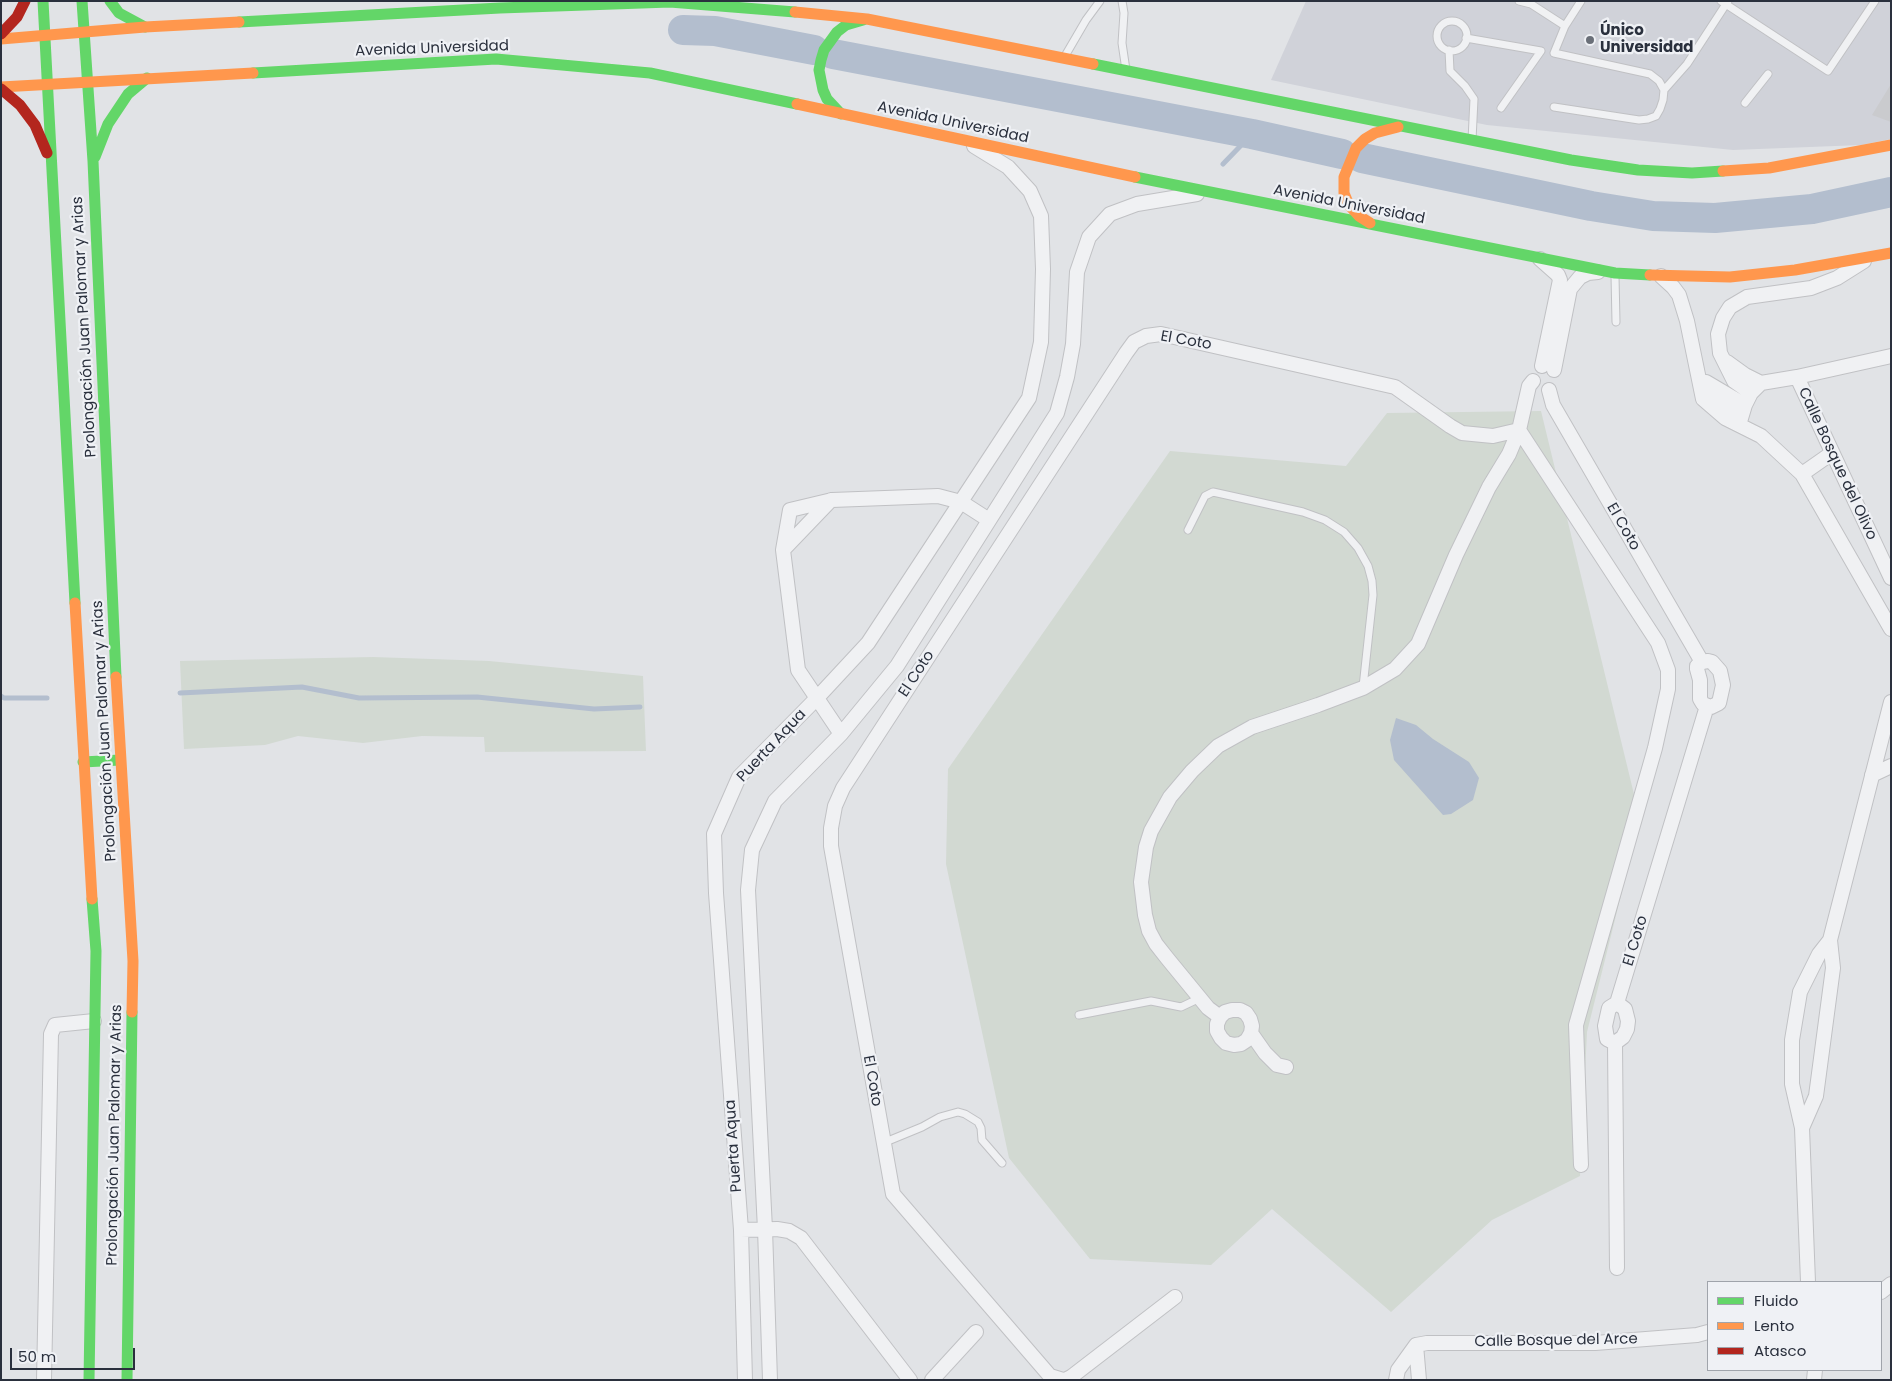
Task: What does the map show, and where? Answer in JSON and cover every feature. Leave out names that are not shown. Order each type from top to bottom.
[{"type":"main road","points":[[1,34],[17,17],[24,1]]},
{"type":"main road","name":"Prolongación Juan Palomar y Arias","points":[[43,1],[83,762],[96,951],[90,1380]]},
{"type":"main road","name":"Prolongación Juan Palomar y Arias","points":[[82,1],[93,161],[120,760],[132,960],[127,1380]]},
{"type":"main road","points":[[110,1],[119,13],[145,27]]},
{"type":"main road","points":[[1,39],[145,27],[500,8],[670,2],[710,4],[867,19],[1571,160],[1638,170],[1692,174],[1769,168],[1891,146]]},
{"type":"main road","points":[[840,114],[830,103],[823,90],[819,70],[821,60],[824,50],[837,32],[856,21],[867,19]]},
{"type":"main road","name":"Avenida Universidad","points":[[1,88],[496,59],[650,73],[1205,192],[1610,272],[1661,276],[1730,277],[1758,275],[1891,253]]},
{"type":"main road","points":[[93,161],[108,124],[128,94],[147,78]]},
{"type":"main road","points":[[1,88],[20,105],[35,125],[52,167]]},
{"type":"main road","points":[[1372,224],[1359,216],[1349,205],[1344,193],[1344,177],[1348,162],[1356,148],[1365,139],[1375,133],[1400,126]]},
{"type":"main road","points":[[83,762],[120,760]]},
{"type":"street","name":"Puerta Aqua","points":[[746,1380],[741,1230],[716,893],[714,834],[739,777],[868,643],[1029,398],[1041,342],[1043,269],[1041,216],[1030,191],[1008,166],[965,141]]},
{"type":"street","name":"Puerta Aqua","points":[[770,1380],[765,1229],[748,890],[752,850],[775,801],[841,734],[897,666],[1057,413],[1067,377],[1073,344],[1077,272],[1089,237],[1110,214],[1136,204],[1205,192]]},
{"type":"street","points":[[1537,257],[1550,267],[1560,280],[1548,368]]},
{"type":"street","name":"Calle Bosque del Olivo","points":[[1871,257],[1837,278],[1811,288],[1746,297],[1730,307],[1723,318],[1718,334],[1720,353],[1727,362],[1743,374],[1747,404],[1761,436],[1802,474],[1891,630]]},
{"type":"street","points":[[1548,368],[1570,289],[1580,277],[1588,273],[1610,272]]},
{"type":"street","name":"Calle Bosque del Olivo","points":[[1661,276],[1674,287],[1679,295],[1698,378],[1707,392],[1714,398],[1747,404]]},
{"type":"street","name":"El Coto","points":[[1175,1297],[1071,1377],[1064,1380],[1050,1376],[896,1200],[892,1190],[883,1143],[831,846],[831,828],[835,806],[843,788],[1134,342],[1146,336],[1161,334],[1388,385],[1404,392],[1462,433],[1493,436],[1519,430]]},
{"type":"street","points":[[1747,404],[1797,377],[1891,356]]},
{"type":"street","points":[[1548,368],[1557,375],[1557,382],[1549,390],[1542,390],[1536,387],[1533,375],[1536,369],[1548,368]]},
{"type":"street","name":"Calle Bosque del Olivo","points":[[1797,377],[1891,578]]},
{"type":"street","points":[[1220,1017],[1208,1008],[1156,944],[1145,915],[1141,882],[1146,847],[1151,831],[1170,797],[1192,771],[1218,746],[1252,727],[1363,688],[1395,669],[1418,644],[1456,554],[1489,487],[1509,454],[1519,430],[1529,386],[1533,381]]},
{"type":"street","name":"El Coto","points":[[1549,390],[1553,405],[1702,662]]},
{"type":"street","points":[[1519,430],[1658,644],[1668,670],[1668,689],[1655,748],[1576,1025],[1581,1165]]},
{"type":"street","points":[[1802,474],[1832,453]]},
{"type":"street","points":[[841,734],[798,670],[784,550],[790,510],[832,500],[938,496],[961,502],[989,520]]},
{"type":"street","points":[[784,550],[832,500]]},
{"type":"street","points":[[1702,662],[1712,662],[1720,671],[1723,685],[1719,703],[1715,706],[1707,706],[1700,700],[1700,680],[1697,669],[1702,662]]},
{"type":"street","points":[[1802,1128],[1816,1096],[1833,968],[1830,940],[1891,702]]},
{"type":"street","name":"El Coto","points":[[1615,1043],[1607,1039],[1605,1026],[1609,1008],[1617,1003],[1707,706]]},
{"type":"street","points":[[1872,775],[1891,766]]},
{"type":"street","points":[[1808,1281],[1802,1128],[1792,1084],[1792,1040],[1800,992],[1819,954],[1830,940]]},
{"type":"street","points":[[1617,1003],[1625,1009],[1628,1021],[1623,1037],[1615,1043],[1617,1268]]},
{"type":"street","points":[[1240,1010],[1250,1019],[1251,1033],[1247,1040],[1241,1044],[1226,1043],[1220,1038],[1217,1024],[1225,1012],[1240,1010]]},
{"type":"street","points":[[44,1380],[51,1034],[55,1025],[94,1021]]},
{"type":"street","points":[[1251,1033],[1265,1053],[1277,1065],[1286,1067]]},
{"type":"street","points":[[741,1230],[789,1231],[801,1238],[910,1380]]},
{"type":"street","points":[[932,1380],[976,1332]]},
{"type":"street","name":"Calle Bosque del Arce","points":[[1416,1345],[1427,1343],[1595,1343],[1704,1335]]},
{"type":"street","points":[[1396,1380],[1398,1370],[1416,1345]]},
{"type":"street","points":[[1416,1345],[1419,1380]]},
{"type":"lane","points":[[1064,58],[1086,20],[1100,1]]},
{"type":"lane","points":[[1122,1],[1124,13],[1122,43],[1126,70]]},
{"type":"lane","points":[[1519,1],[1531,4],[1565,26]]},
{"type":"lane","points":[[1581,1],[1565,26],[1554,53],[1650,74],[1659,81],[1664,90]]},
{"type":"lane","points":[[1554,107],[1639,120],[1656,116],[1660,109],[1664,90],[1687,64],[1725,2],[1828,71],[1876,1]]},
{"type":"lane","points":[[1448,22],[1459,24],[1466,32],[1466,38],[1460,48],[1450,50],[1444,49],[1437,40],[1439,28],[1448,22]]},
{"type":"lane","points":[[1466,38],[1541,51],[1501,108]]},
{"type":"lane","points":[[1450,50],[1450,71],[1465,86],[1474,99],[1472,140]]},
{"type":"lane","points":[[1745,102],[1768,74]]},
{"type":"lane","points":[[1610,272],[1616,322]]},
{"type":"lane","points":[[1188,530],[1205,496],[1213,492],[1303,512],[1325,520],[1344,532],[1358,548],[1368,566],[1372,581],[1373,595],[1363,688]]},
{"type":"lane","points":[[1079,1015],[1151,1001],[1181,1007],[1200,998]]},
{"type":"lane","points":[[883,1143],[945,1115],[958,1112],[978,1122],[981,1128],[982,1140],[1002,1163]]},
{"type":"shaded area","name":"Único Universidad","points":[[1306,1],[1891,1],[1891,139],[1861,145],[1733,150],[1487,125],[1271,80]]},
{"type":"shaded area","points":[[1541,411],[1640,819],[1587,1032],[1580,1176],[1492,1220],[1391,1312],[1272,1209],[1211,1265],[1090,1259],[1009,1158],[946,864],[948,769],[1170,451],[1346,466],[1387,413]]},
{"type":"shaded area","points":[[373,657],[489,661],[643,676],[646,751],[485,752],[484,737],[422,736],[363,743],[298,736],[265,745],[184,749],[180,661]]},
{"type":"water","points":[[1396,718],[1416,725],[1433,739],[1469,762],[1479,778],[1473,800],[1451,814],[1443,815],[1394,760],[1390,740]]},
{"type":"building","points":[[1891,84],[1891,122],[1872,115]]},
{"type":"waterway","points":[[683,30],[715,31],[814,50]]},
{"type":"waterway","points":[[833,54],[1252,134],[1342,154]]},
{"type":"waterway","points":[[1223,164],[1252,134]]},
{"type":"waterway","points":[[1362,158],[1591,206],[1653,216],[1715,218],[1812,209],[1891,192]]},
{"type":"waterway","points":[[180,693],[302,687],[359,698],[477,697],[594,709],[640,707]]},
{"type":"waterway","points":[[1,696],[4,698],[47,698]]},
{"type":"traffic: fast","points":[[43,1],[75,603]]},
{"type":"traffic: fast","points":[[82,1],[93,161],[116,677]]},
{"type":"traffic: fast","points":[[110,1],[119,13],[145,27]]},
{"type":"traffic: fast","points":[[239,22],[500,8],[670,2],[795,12]]},
{"type":"traffic: fast","points":[[841,114],[827,99],[823,90],[819,70],[821,60],[824,50],[837,32],[846,25],[863,20]]},
{"type":"traffic: fast","points":[[253,73],[496,59],[650,73],[797,104]]},
{"type":"traffic: fast","points":[[1093,64],[1571,160],[1638,170],[1692,173],[1723,171]]},
{"type":"traffic: fast","points":[[95,157],[108,124],[128,94],[147,78]]},
{"type":"traffic: fast","points":[[1135,177],[1615,273],[1650,275]]},
{"type":"traffic: fast","points":[[83,762],[120,760]]},
{"type":"traffic: fast","points":[[89,1380],[96,951],[92,899]]},
{"type":"traffic: fast","points":[[127,1380],[132,1012]]},
{"type":"traffic: slow","points":[[795,12],[867,19],[1093,64]]},
{"type":"traffic: slow","points":[[1,39],[145,27],[239,22]]},
{"type":"traffic: slow","points":[[1,87],[253,73]]},
{"type":"traffic: slow","points":[[797,104],[1135,177]]},
{"type":"traffic: slow","points":[[1370,223],[1359,216],[1349,205],[1344,193],[1344,177],[1356,148],[1365,139],[1375,133],[1398,127]]},
{"type":"traffic: slow","points":[[1723,171],[1769,168],[1891,145]]},
{"type":"traffic: slow","points":[[1650,275],[1730,277],[1795,270],[1891,253]]},
{"type":"traffic: slow","points":[[75,603],[92,899]]},
{"type":"traffic: slow","points":[[116,677],[133,961],[132,1012]]},
{"type":"traffic: jam","points":[[1,34],[17,17],[25,1]]},
{"type":"traffic: jam","points":[[1,89],[20,105],[35,125],[47,153]]},
{"type":"place","name":"Único Universidad","points":[[1590,40]]}]
